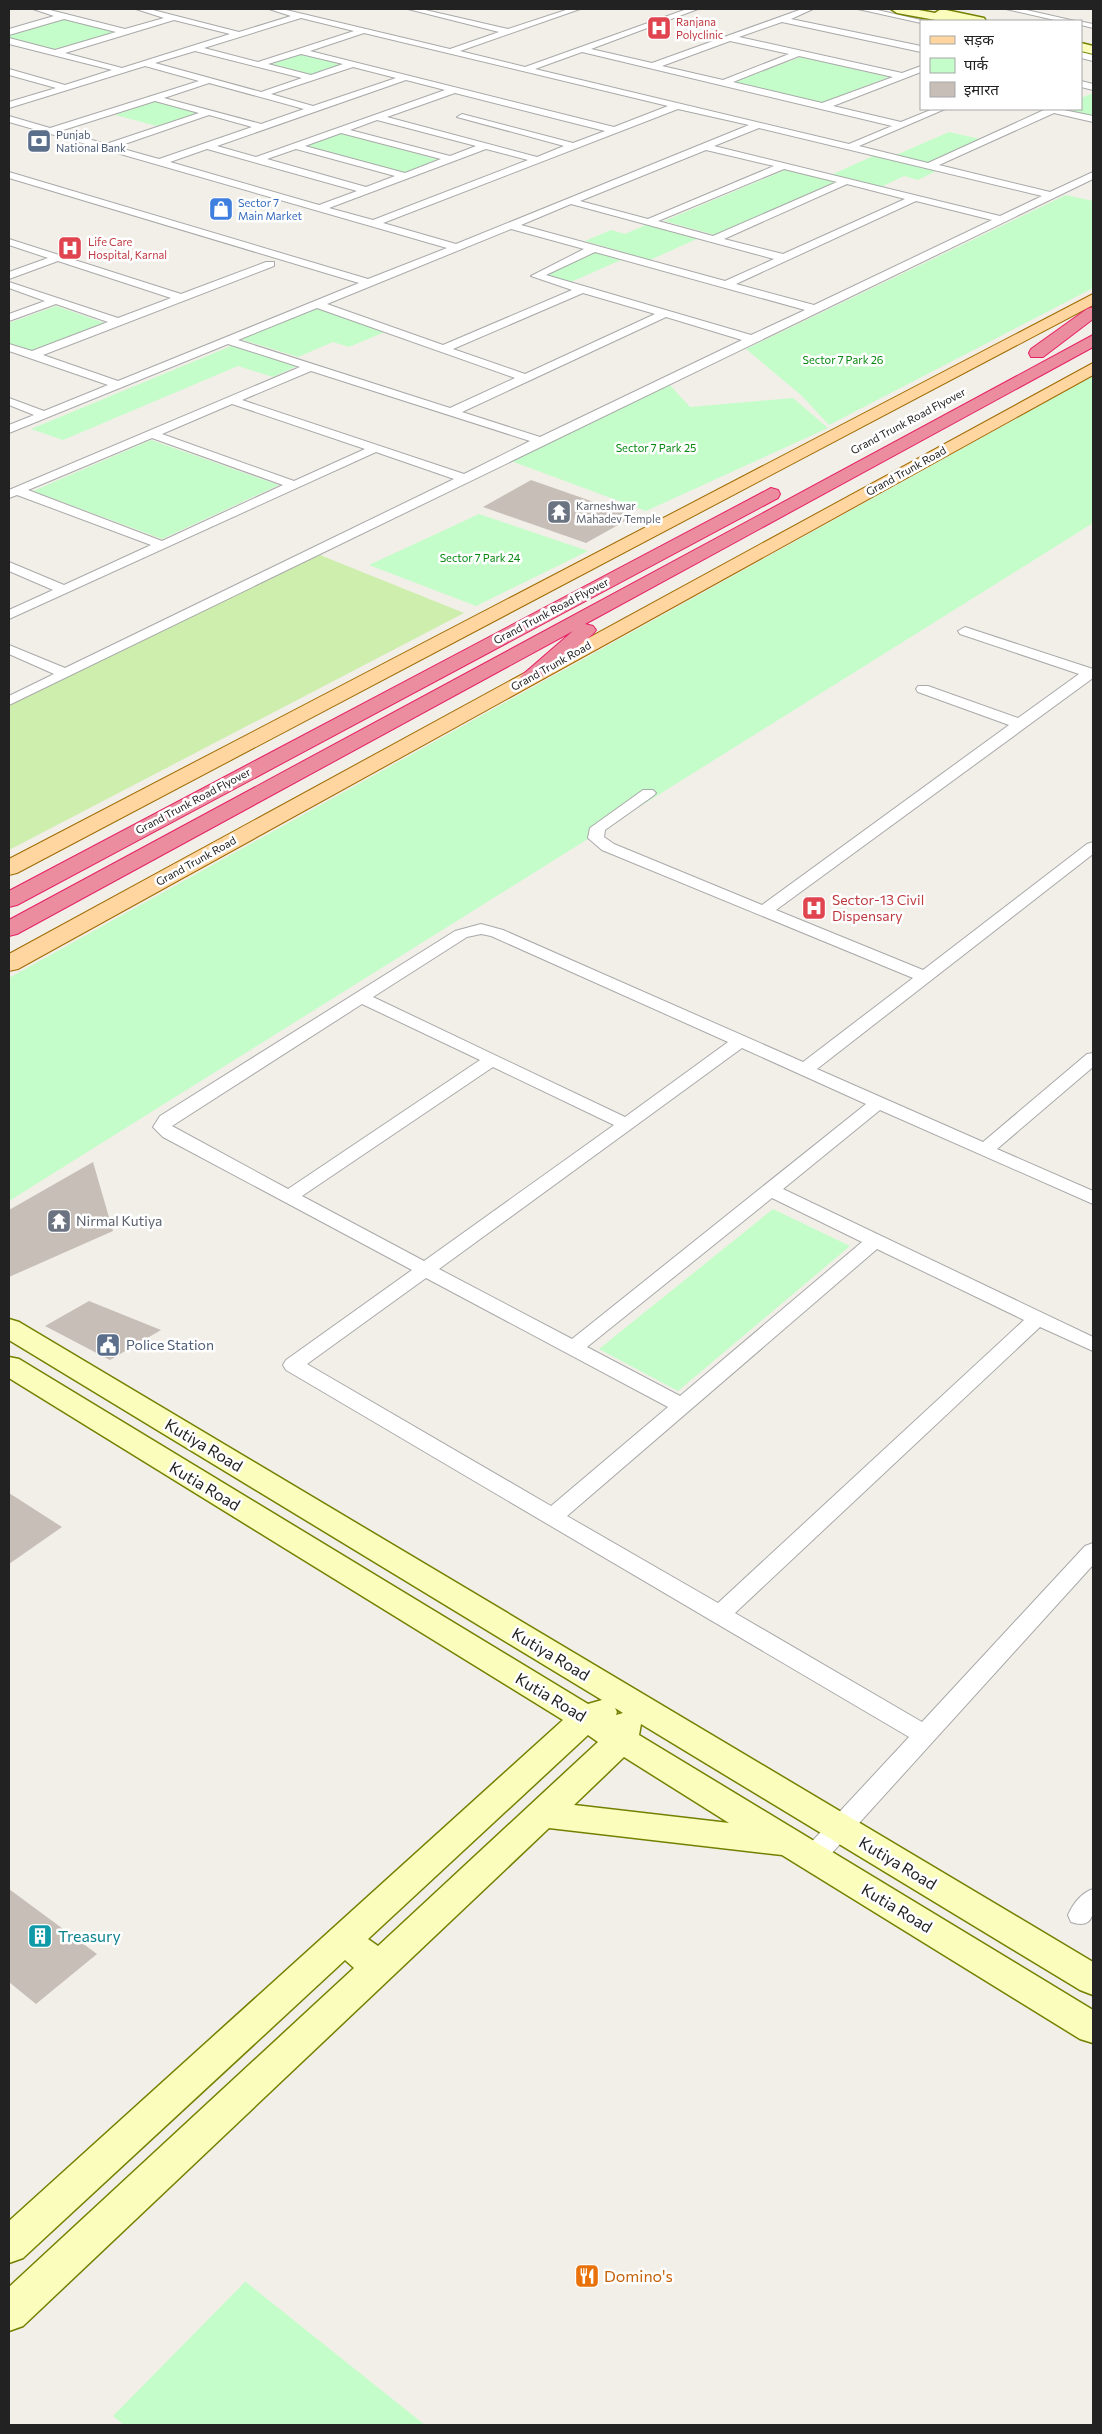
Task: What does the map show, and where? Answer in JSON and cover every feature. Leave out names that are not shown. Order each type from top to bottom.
[{"type":"highway","points":[[1037,353],[1093,312]]},
{"type":"highway","name":"Grand Trunk Road Flyover","points":[[817,469],[1093,323]]},
{"type":"highway","name":"Grand Trunk Road Flyover","points":[[981,401],[1093,340]]},
{"type":"highway","points":[[981,401],[1008,394],[1093,360]]},
{"type":"highway","name":"Grand Trunk Road","points":[[631,592],[981,401]]},
{"type":"highway","name":"Grand Trunk Road Flyover","points":[[9,900],[791,483]]},
{"type":"highway","points":[[530,677],[631,592]]},
{"type":"highway","name":"Grand Trunk Road Flyover","points":[[9,930],[631,592]]},
{"type":"main road","points":[[9,868],[1093,299]]},
{"type":"main road","name":"Grand Trunk Road","points":[[9,964],[1093,368]]},
{"type":"street","points":[[37,9],[126,32]]},
{"type":"street","points":[[140,9],[241,34]]},
{"type":"street","points":[[273,9],[1051,195]]},
{"type":"street","points":[[412,9],[508,32]]},
{"type":"street","points":[[449,52],[576,9]]},
{"type":"street","points":[[524,70],[694,9]]},
{"type":"street","points":[[653,66],[809,9]]},
{"type":"street","points":[[862,9],[920,21]]},
{"type":"street","points":[[897,9],[952,20]]},
{"type":"street","points":[[920,9],[975,20]]},
{"type":"street","points":[[1010,9],[1066,20]]},
{"type":"street","points":[[444,17],[460,11]]},
{"type":"street","points":[[9,32],[64,16]]},
{"type":"street","points":[[9,105],[301,16]]},
{"type":"street","points":[[56,53],[175,17]]},
{"type":"street","points":[[781,19],[920,50]]},
{"type":"street","points":[[260,64],[363,31]]},
{"type":"street","points":[[730,38],[902,76]]},
{"type":"street","points":[[9,41],[121,70]]},
{"type":"street","points":[[195,48],[312,78]]},
{"type":"street","points":[[581,49],[902,125]]},
{"type":"street","points":[[301,51],[614,130]]},
{"type":"street","points":[[724,83],[800,53]]},
{"type":"street","points":[[144,63],[314,109]]},
{"type":"street","points":[[260,95],[354,64]]},
{"type":"street","points":[[824,106],[920,69]]},
{"type":"street","points":[[9,72],[67,88]]},
{"type":"street","points":[[160,162],[406,78]]},
{"type":"street","points":[[50,131],[208,81]]},
{"type":"street","points":[[256,160],[454,90]]},
{"type":"street","points":[[156,98],[262,127]]},
{"type":"street","points":[[426,130],[505,102]]},
{"type":"street","points":[[374,223],[677,106]]},
{"type":"street","points":[[849,147],[938,110]]},
{"type":"street","points":[[929,166],[1048,110]]},
{"type":"street","points":[[1054,110],[1093,119]]},
{"type":"street","points":[[105,147],[210,112]]},
{"type":"street","points":[[376,117],[538,160]]},
{"type":"street","points":[[9,119],[456,246]]},
{"type":"street","points":[[453,121],[573,146]]},
{"type":"street","points":[[9,429],[758,125]]},
{"type":"street","points":[[339,130],[451,159]]},
{"type":"street","points":[[207,146],[366,190]]},
{"type":"street","points":[[295,146],[405,176]]},
{"type":"street","points":[[319,208],[486,146]]},
{"type":"street","points":[[706,147],[1001,219]]},
{"type":"street","points":[[648,222],[783,166]]},
{"type":"street","points":[[9,175],[369,283]]},
{"type":"street","points":[[9,701],[540,441],[1093,175]]},
{"type":"street","points":[[713,240],[847,181]]},
{"type":"street","points":[[9,184],[352,290]]},
{"type":"street","points":[[51,197],[66,192]]},
{"type":"street","points":[[727,284],[915,198]]},
{"type":"street","points":[[570,201],[784,258]]},
{"type":"street","points":[[509,225],[815,309]]},
{"type":"street","points":[[178,236],[193,230]]},
{"type":"street","points":[[9,242],[182,298]]},
{"type":"street","points":[[594,248],[536,276],[752,339]]},
{"type":"street","points":[[9,276],[58,258]]},
{"type":"street","points":[[32,355],[270,264]]},
{"type":"street","points":[[9,285],[118,322]]},
{"type":"street","points":[[444,349],[581,290]]},
{"type":"street","points":[[9,318],[55,301]]},
{"type":"street","points":[[317,304],[525,378]]},
{"type":"street","points":[[450,412],[665,314]]},
{"type":"street","points":[[227,340],[540,441]]},
{"type":"street","points":[[9,347],[117,384]]},
{"type":"street","points":[[13,492],[312,366]]},
{"type":"street","points":[[232,400],[465,478]]},
{"type":"street","points":[[9,401],[45,415]]},
{"type":"street","points":[[152,434],[294,485]]},
{"type":"street","points":[[9,616],[376,448]]},
{"type":"street","points":[[13,492],[162,545]]},
{"type":"street","points":[[9,566],[65,590]]},
{"type":"street","points":[[965,631],[1092,674]]},
{"type":"street","points":[[9,649],[64,674]]},
{"type":"street","points":[[764,911],[1020,724],[1092,674]]},
{"type":"street","points":[[923,689],[1020,724]]},
{"type":"street","points":[[648,793],[598,828],[596,838],[608,846],[925,977]]},
{"type":"street","points":[[804,1070],[1093,848]]},
{"type":"street","points":[[682,1406],[169,1133],[162,1127],[166,1120],[461,934],[481,929],[497,933],[1093,1198]]},
{"type":"street","points":[[360,997],[626,1124]]},
{"type":"street","points":[[740,1042],[292,1365],[925,1735]]},
{"type":"street","points":[[289,1197],[492,1060]]},
{"type":"street","points":[[985,1150],[1091,1062]]},
{"type":"street","points":[[574,1348],[878,1103]]},
{"type":"street","points":[[770,1190],[1093,1344]]},
{"type":"street","points":[[552,1517],[876,1240]]},
{"type":"street","points":[[719,1615],[1038,1318]]},
{"type":"street","name":"Kutiya Road","points":[[9,1328],[1093,1980]]},
{"type":"street","name":"Kutia Road","points":[[9,1366],[1093,2028]]},
{"type":"street","points":[[542,1814],[802,1850],[840,1828],[1093,1551]]},
{"type":"street","points":[[9,2246],[586,1718],[630,1701]]},
{"type":"street","points":[[9,2313],[622,1740],[630,1701]]},
{"type":"street","points":[[343,1940],[379,1967]]},
{"type":"green space","points":[[60,18],[116,32],[55,51],[9,39],[9,33]]},
{"type":"green space","points":[[302,54],[342,65],[312,75],[272,64]]},
{"type":"green space","points":[[801,57],[889,77],[822,103],[733,82]]},
{"type":"green space","points":[[1093,93],[1093,116],[1064,110],[1082,110],[1082,98]]},
{"type":"green space","points":[[156,101],[198,113],[157,126],[115,115]]},
{"type":"green space","points":[[949,132],[980,139],[928,163],[896,155]]},
{"type":"green space","points":[[340,133],[440,160],[405,173],[305,146]]},
{"type":"green space","points":[[873,156],[936,171],[918,180],[904,176],[881,187],[831,175]]},
{"type":"green space","points":[[785,170],[835,182],[715,235],[664,221]]},
{"type":"green space","name":"Sector 7 Park 26","points":[[1066,195],[1093,201],[1093,288],[829,425],[801,395],[746,349]]},
{"type":"green space","points":[[648,224],[699,238],[650,260],[585,241],[611,230],[625,234]]},
{"type":"green space","points":[[591,251],[621,260],[571,282],[540,273]]},
{"type":"green space","points":[[56,306],[105,323],[31,351],[9,343],[9,323]]},
{"type":"green space","points":[[317,307],[385,332],[349,347],[333,342],[298,357],[240,339]]},
{"type":"green space","points":[[231,346],[297,366],[273,377],[238,366],[63,440],[31,429]]},
{"type":"green space","points":[[1093,376],[1093,523],[9,1201],[9,978]]},
{"type":"green space","name":"Sector 7 Park 25","points":[[668,383],[690,407],[793,398],[828,428],[646,511],[511,461]]},
{"type":"green space","points":[[151,440],[279,485],[162,539],[33,491]]},
{"type":"green space","name":"Sector 7 Park 24","points":[[479,514],[588,551],[476,606],[369,565]]},
{"type":"green space","points":[[320,555],[464,613],[9,850],[9,705]]},
{"type":"green space","points":[[773,1209],[850,1246],[678,1391],[599,1349]]},
{"type":"green space","points":[[246,2281],[425,2425],[124,2425],[113,2416]]},
{"type":"building","name":"Karneshwar Mahadev Temple","points":[[531,480],[634,516],[586,543],[483,507]]},
{"type":"building","name":"Nirmal Kutiya","points":[[93,1162],[113,1231],[9,1277],[9,1210]]},
{"type":"building","name":"Police Station","points":[[89,1301],[161,1330],[110,1360],[45,1326]]},
{"type":"building","points":[[9,1493],[62,1527],[9,1564]]},
{"type":"building","name":"Treasury","points":[[9,1889],[97,1954],[36,2004],[9,1982]]},
{"type":"place","name":"Ranjana Polyclinic","points":[[659,28]]},
{"type":"place","name":"Punjab National Bank","points":[[39,141]]},
{"type":"place","name":"Sector 7 Main Market","points":[[221,209]]},
{"type":"place","name":"Life Care Hospital, Karnal","points":[[70,248]]},
{"type":"place","name":"Karneshwar Mahadev Temple","points":[[559,512]]},
{"type":"place","name":"Sector-13 Civil Dispensary","points":[[814,908]]},
{"type":"place","name":"Nirmal Kutiya","points":[[59,1221]]},
{"type":"place","name":"Police Station","points":[[108,1345]]},
{"type":"place","name":"Treasury","points":[[40,1936]]},
{"type":"place","name":"Domino's","points":[[587,2276]]}]
